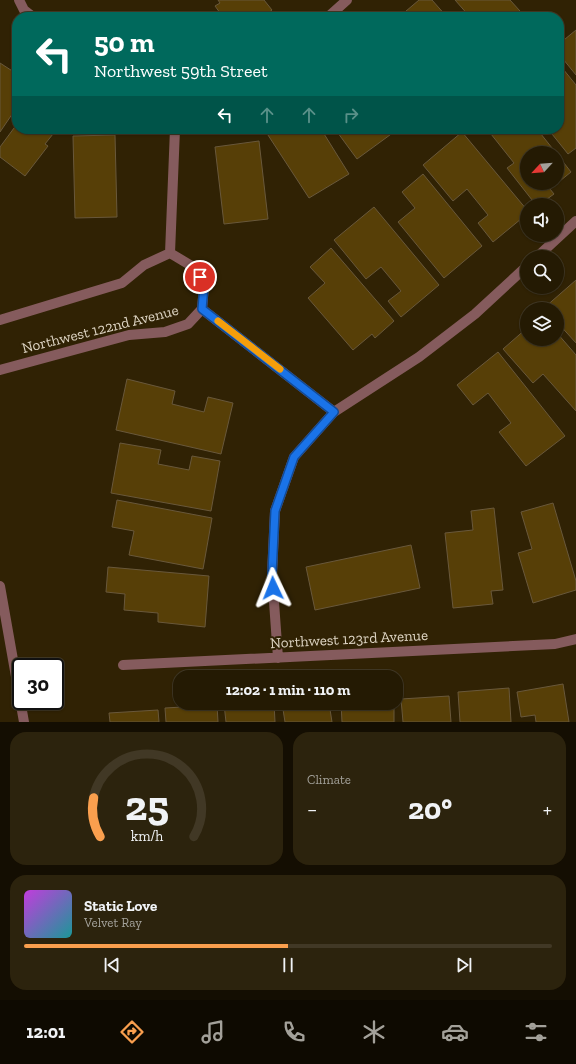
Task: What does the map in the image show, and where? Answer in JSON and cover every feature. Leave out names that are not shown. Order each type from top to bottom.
[{"type":"street","points":[[19,0],[27,12]]},
{"type":"street","points":[[334,12],[347,0]]},
{"type":"street","points":[[170,253],[175,134]]},
{"type":"street","points":[[545,250],[576,221]]},
{"type":"street","points":[[170,253],[195,268],[204,286],[202,309],[334,412]]},
{"type":"street","points":[[0,320],[122,283],[144,265],[170,253]]},
{"type":"street","points":[[278,658],[272,574],[275,511],[294,457],[334,412],[419,357],[475,314],[520,272]]},
{"type":"street","name":"Northwest 122nd Avenue","points":[[0,370],[129,335],[165,332],[188,324],[202,309]]},
{"type":"street","points":[[0,586],[24,722]]},
{"type":"street","name":"Northwest 123rd Avenue","points":[[123,665],[555,644],[576,639]]},
{"type":"building","points":[[218,0],[264,0],[272,10],[269,12],[219,12],[215,6],[220,3]]},
{"type":"building","points":[[419,0],[432,0],[443,12],[405,12]]},
{"type":"building","points":[[455,0],[510,0],[520,11],[519,12],[466,12]]},
{"type":"building","points":[[576,30],[576,75],[564,60],[564,40]]},
{"type":"building","points":[[0,63],[12,71],[12,114],[0,132]]},
{"type":"building","points":[[564,70],[576,85],[576,148],[568,154],[564,149],[564,146],[562,146],[552,134],[564,134]]},
{"type":"building","points":[[12,131],[12,134],[53,134],[45,144],[48,146],[25,176],[0,157],[0,147]]},
{"type":"building","points":[[267,134],[324,134],[349,174],[309,198]]},
{"type":"building","points":[[339,134],[391,134],[357,159]]},
{"type":"building","points":[[460,134],[464,134],[520,202],[520,220],[493,242],[478,223],[488,215],[467,189],[453,201],[423,165]]},
{"type":"building","points":[[491,134],[541,134],[550,146],[520,146],[520,185],[507,168],[514,163]]},
{"type":"building","points":[[115,135],[117,217],[75,218],[73,136]]},
{"type":"building","points":[[259,141],[268,219],[224,224],[215,147]]},
{"type":"building","points":[[564,163],[571,172],[564,178]]},
{"type":"building","points":[[423,174],[482,246],[444,278],[398,222],[415,208],[402,192]]},
{"type":"building","points":[[524,190],[551,190],[554,194],[549,198],[531,198]]},
{"type":"building","points":[[374,207],[439,285],[401,317],[388,301],[401,291],[381,267],[366,279],[334,240]]},
{"type":"building","points":[[331,248],[394,321],[375,338],[372,334],[353,350],[308,298],[325,283],[310,267]]},
{"type":"building","points":[[576,280],[576,343],[564,330],[564,302],[551,302],[560,294],[564,294],[564,290]]},
{"type":"building","points":[[520,334],[520,346],[564,346],[564,341],[576,355],[576,411],[543,374],[533,383],[503,349]]},
{"type":"building","points":[[498,352],[565,436],[526,466],[499,432],[511,423],[488,393],[473,405],[457,385]]},
{"type":"building","points":[[127,379],[175,391],[172,404],[204,412],[208,397],[233,403],[221,454],[116,430]]},
{"type":"building","points":[[120,443],[161,450],[158,464],[189,470],[192,456],[220,461],[211,511],[111,493]]},
{"type":"building","points":[[117,500],[212,518],[203,569],[129,555],[134,531],[112,527]]},
{"type":"building","points":[[553,503],[576,581],[576,590],[533,603],[518,553],[532,549],[521,512]]},
{"type":"building","points":[[494,508],[503,590],[491,591],[493,604],[453,608],[445,533],[473,530],[471,511]]},
{"type":"building","points":[[411,545],[420,588],[315,610],[306,567]]},
{"type":"building","points":[[108,567],[209,576],[205,627],[158,622],[158,613],[124,610],[125,594],[106,592]]},
{"type":"building","points":[[563,684],[569,722],[536,722],[535,715],[521,717],[517,692]]},
{"type":"building","points":[[509,688],[511,722],[460,722],[458,692]]},
{"type":"building","points":[[449,696],[451,722],[403,722],[403,699]]},
{"type":"building","points":[[165,708],[173,708],[173,710],[217,710],[218,722],[166,722]]},
{"type":"building","points":[[158,710],[159,722],[110,722],[109,713]]},
{"type":"building","points":[[225,710],[274,710],[275,722],[226,722]]},
{"type":"building","points":[[283,710],[330,710],[332,722],[285,722]]},
{"type":"building","points":[[341,710],[394,710],[394,722],[342,722]]},
{"type":"slow traffic","points":[[218,321],[280,369]]},
{"type":"route","points":[[200,277],[204,286],[202,309],[334,412],[294,457],[275,511],[272,574],[273,588]]}]
